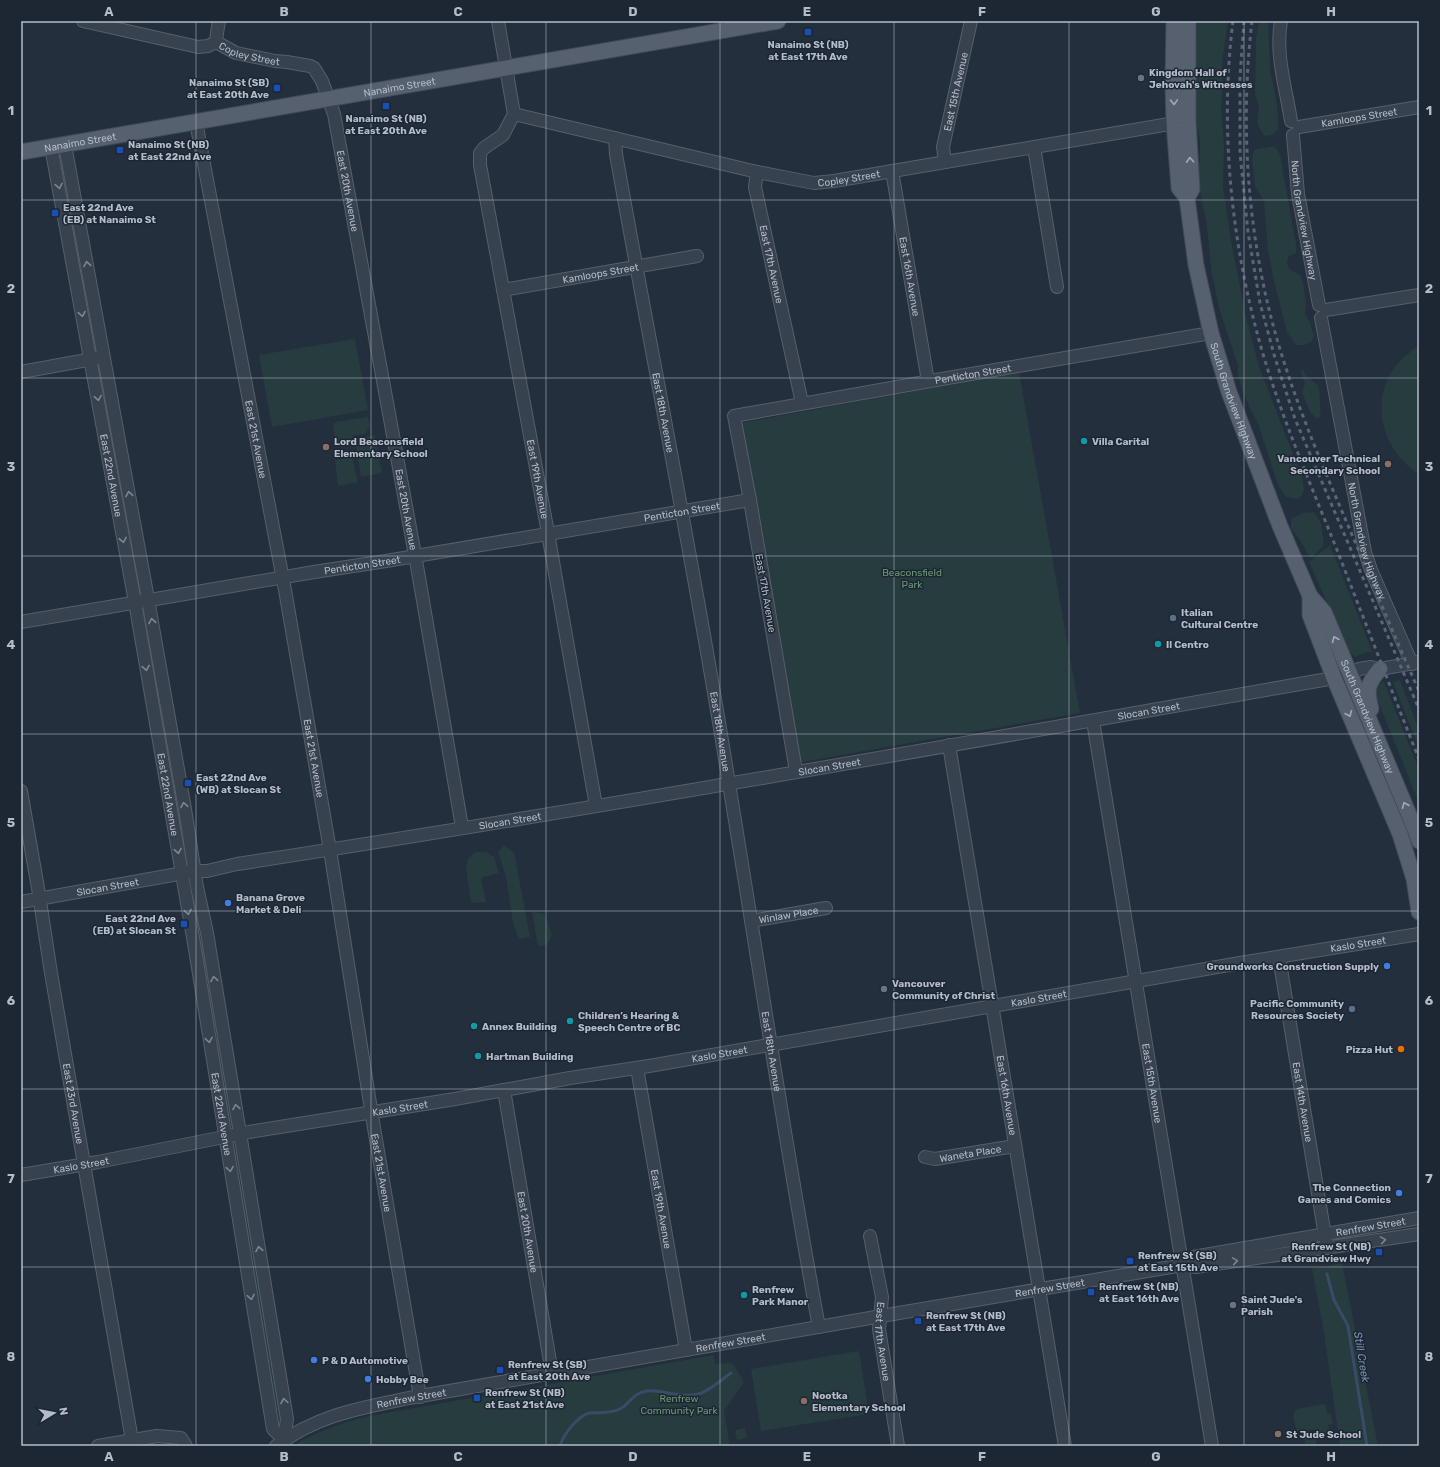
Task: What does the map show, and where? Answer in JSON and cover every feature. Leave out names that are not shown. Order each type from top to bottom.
[{"type":"main road","name":"South Grandview Highway","points":[[1174,21],[1173,86],[1181,122],[1192,189],[1187,198],[1196,265],[1211,333],[1232,400],[1280,526],[1310,596],[1324,612],[1378,739],[1419,841]]},
{"type":"main road","name":"South Grandview Highway","points":[[1181,122],[1188,21]]},
{"type":"main road","name":"Nanaimo Street","points":[[21,152],[768,22]]},
{"type":"main road","name":"South Grandview Highway","points":[[1310,596],[1310,615],[1334,678],[1400,834],[1414,879],[1419,912]]},
{"type":"main road","points":[[1378,739],[1368,697],[1368,690],[1372,679],[1380,669]]},
{"type":"street","name":"Copley Street","points":[[83,21],[198,47],[208,46],[216,42],[236,53],[310,66],[317,71],[328,99]]},
{"type":"street","points":[[216,42],[216,33],[219,21]]},
{"type":"street","points":[[498,21],[514,114]]},
{"type":"street","name":"East 15th Avenue","points":[[945,162],[943,148],[971,21]]},
{"type":"street","name":"North Grandview Highway","points":[[1280,21],[1279,48],[1282,73],[1294,128],[1298,194],[1322,311],[1365,552],[1371,570],[1415,663]]},
{"type":"street","name":"East 20th Avenue","points":[[328,99],[334,114],[415,556],[462,827]]},
{"type":"street","name":"Kamloops Street","points":[[1294,128],[1419,107]]},
{"type":"street","name":"Copley Street","points":[[514,114],[757,172],[814,183],[834,181],[1181,122]]},
{"type":"street","name":"East 19th Avenue","points":[[514,114],[503,135],[484,148],[480,153],[480,165],[548,533],[596,806]]},
{"type":"street","name":"East 21st Avenue","points":[[196,122],[282,577],[330,850],[372,1113],[420,1397]]},
{"type":"street","name":"East 18th Avenue","points":[[615,138],[616,154],[682,511],[729,783],[771,1044],[819,1326]]},
{"type":"street","name":"East 22nd Avenue","points":[[58,146],[104,357],[207,934],[287,1419],[281,1444]]},
{"type":"street","name":"East 22nd Avenue","points":[[58,146],[91,360],[182,874],[273,1429],[281,1444]]},
{"type":"street","points":[[1034,147],[1057,287]]},
{"type":"street","name":"East 16th Avenue","points":[[892,171],[928,381]]},
{"type":"street","name":"East 17th Avenue","points":[[757,172],[755,187],[802,403]]},
{"type":"street","name":"Kamloops Street","points":[[504,290],[697,256]]},
{"type":"street","points":[[1322,311],[1419,295]]},
{"type":"street","name":"Penticton Street","points":[[734,416],[928,381],[1211,333]]},
{"type":"street","points":[[21,372],[104,357]]},
{"type":"street","name":"East 17th Avenue","points":[[734,416],[750,500],[796,771]]},
{"type":"street","name":"Penticton Street","points":[[21,622],[282,577],[750,500]]},
{"type":"street","name":"Slocan Street","points":[[21,902],[195,871],[207,871],[237,864],[596,806],[1334,678],[1351,675],[1363,668],[1371,667],[1380,669],[1415,663]]},
{"type":"street","name":"East 15th Avenue","points":[[1093,720],[1212,1446]]},
{"type":"street","name":"East 16th Avenue","points":[[949,745],[1065,1446]]},
{"type":"street","name":"East 23rd Avenue","points":[[21,791],[132,1440]]},
{"type":"street","name":"Winlaw Place","points":[[751,921],[826,908]]},
{"type":"street","name":"Kaslo Street","points":[[21,1175],[240,1134],[637,1068],[1279,956],[1419,934]]},
{"type":"street","name":"East 14th Avenue","points":[[1279,956],[1327,1248]]},
{"type":"street","name":"East 19th Avenue","points":[[637,1068],[686,1350]]},
{"type":"street","name":"East 20th Avenue","points":[[504,1090],[552,1374]]},
{"type":"street","name":"Waneta Place","points":[[925,1156],[935,1159],[1015,1146]]},
{"type":"street","name":"Renfrew Street","points":[[1183,1265],[1193,1257],[1419,1218]]},
{"type":"street","name":"Renfrew Street","points":[[281,1444],[300,1429],[345,1412],[420,1397],[819,1326],[1183,1265],[1196,1268],[1419,1234]]},
{"type":"street","name":"East 17th Avenue","points":[[870,1236],[882,1297],[879,1329],[898,1446]]},
{"type":"street","points":[[98,1446],[157,1436],[181,1438],[186,1446]]},
{"type":"green space","points":[[1196,21],[1228,21],[1222,62],[1223,84],[1221,108],[1224,147],[1223,186],[1231,240],[1245,313],[1259,367],[1302,477],[1304,491],[1299,499],[1286,497],[1278,485],[1258,424],[1243,393],[1238,376],[1238,365],[1219,308],[1211,268],[1207,226],[1196,172],[1200,161],[1200,139],[1195,120],[1196,54],[1193,39],[1197,33],[1195,27]]},
{"type":"green space","points":[[1259,21],[1268,21],[1270,70],[1278,118],[1278,130],[1272,135],[1264,136],[1257,123],[1259,107],[1255,95],[1256,39]]},
{"type":"green space","points":[[1273,146],[1277,149],[1280,155],[1296,244],[1296,253],[1289,256],[1287,262],[1289,269],[1301,276],[1306,301],[1305,314],[1310,323],[1314,336],[1312,341],[1305,345],[1296,345],[1287,332],[1268,250],[1264,201],[1255,186],[1252,158],[1254,150]]},
{"type":"green space","points":[[60,169],[64,169],[96,343],[93,343]]},
{"type":"green space","points":[[355,339],[368,410],[272,427],[259,355]]},
{"type":"green space","points":[[1419,346],[1419,474],[1403,461],[1391,445],[1384,428],[1382,410],[1383,392],[1390,374],[1402,359]]},
{"type":"green space","points":[[1303,370],[1307,377],[1318,386],[1320,417],[1316,418],[1311,413],[1302,393],[1305,384],[1301,371]]},
{"type":"green space","name":"Beaconsfield Park","points":[[1019,372],[1080,713],[802,762],[800,759],[741,423]]},
{"type":"green space","points":[[99,373],[101,373],[142,588],[137,589]]},
{"type":"green space","points":[[368,417],[370,427],[365,434],[354,435],[351,441],[336,444],[333,426],[336,422]]},
{"type":"green space","points":[[375,435],[382,473],[361,477],[355,439]]},
{"type":"green space","points":[[352,457],[358,482],[338,486],[335,460]]},
{"type":"green space","points":[[1314,512],[1321,523],[1324,545],[1312,558],[1307,553],[1291,528],[1291,519],[1302,513]]},
{"type":"green space","points":[[1330,545],[1373,653],[1367,652],[1355,657],[1347,648],[1309,562]]},
{"type":"green space","points":[[143,614],[145,614],[187,856],[184,855]]},
{"type":"green space","points":[[1400,680],[1419,730],[1419,748],[1393,682]]},
{"type":"green space","points":[[1384,682],[1419,770],[1419,803],[1376,696],[1375,687]]},
{"type":"green space","points":[[504,846],[514,852],[530,937],[519,939],[513,923],[506,877],[498,851]]},
{"type":"green space","points":[[475,852],[486,852],[494,857],[499,873],[481,878],[486,902],[471,903],[466,868],[468,859]]},
{"type":"green space","points":[[532,912],[545,914],[552,935],[547,945],[538,946]]},
{"type":"green space","points":[[198,941],[204,948],[233,1120],[231,1121],[229,1121]]},
{"type":"green space","points":[[236,1151],[281,1416],[280,1421],[267,1356],[234,1152]]},
{"type":"green space","points":[[1342,1263],[1378,1446],[1340,1446],[1323,1326],[1312,1269]]},
{"type":"green space","points":[[859,1351],[869,1414],[761,1431],[751,1369]]},
{"type":"green space","name":"Renfrew Community Park","points":[[714,1355],[715,1364],[732,1363],[744,1382],[724,1411],[730,1446],[296,1446],[299,1442],[325,1430],[369,1416]]},
{"type":"green space","points":[[1325,1404],[1327,1414],[1331,1414],[1333,1424],[1328,1425],[1330,1433],[1327,1437],[1318,1438],[1315,1446],[1306,1446],[1303,1436],[1316,1433],[1315,1429],[1297,1431],[1294,1420],[1296,1409]]},
{"type":"green space","points":[[745,1428],[747,1438],[737,1440],[735,1430]]},
{"type":"waterway","name":"Still Creek","points":[[1327,1274],[1334,1300],[1348,1326],[1367,1446]]},
{"type":"waterway","name":"Still Creek","points":[[560,1446],[564,1436],[576,1421],[585,1415],[590,1413],[616,1411],[638,1394],[647,1391],[684,1395],[699,1394],[711,1388],[731,1373]]},
{"type":"railway","points":[[1233,21],[1227,105],[1228,147],[1236,231],[1252,314],[1263,354],[1288,428],[1419,759]]},
{"type":"railway","points":[[1244,21],[1240,77],[1240,153],[1248,232],[1260,303],[1275,358],[1295,419],[1419,709]]},
{"type":"railway","points":[[1252,21],[1246,126],[1250,197],[1260,267],[1274,330],[1302,414],[1324,469],[1419,691]]},
{"type":"place","name":"Nanaimo St (NB) at East 17th Ave","points":[[808,32]]},
{"type":"place","name":"Kingdom Hall of Jehovah's Witnesses","points":[[1141,78]]},
{"type":"place","name":"Nanaimo St (SB) at East 20th Ave","points":[[277,88]]},
{"type":"place","name":"Nanaimo St (NB) at East 20th Ave","points":[[386,106]]},
{"type":"place","name":"Nanaimo St (NB) at East 22nd Ave","points":[[120,150]]},
{"type":"place","name":"East 22nd Ave (EB) at Nanaimo St","points":[[55,213]]},
{"type":"place","name":"Villa Carital","points":[[1084,441]]},
{"type":"place","name":"Lord Beaconsfield Elementary School","points":[[326,447]]},
{"type":"place","name":"Vancouver Technical Secondary School","points":[[1388,464]]},
{"type":"place","name":"Italian Cultural Centre","points":[[1173,618]]},
{"type":"place","name":"Il Centro","points":[[1158,644]]},
{"type":"place","name":"East 22nd Ave (WB) at Slocan St","points":[[188,783]]},
{"type":"place","name":"Banana Grove Market & Deli","points":[[228,903]]},
{"type":"place","name":"East 22nd Ave (EB) at Slocan St","points":[[184,924]]},
{"type":"place","name":"Groundworks Construction Supply","points":[[1387,966]]},
{"type":"place","name":"Vancouver Community of Christ","points":[[884,989]]},
{"type":"place","name":"Pacific Community Resources Society","points":[[1352,1009]]},
{"type":"place","name":"Children’s Hearing & Speech Centre of BC","points":[[570,1021]]},
{"type":"place","name":"Annex Building","points":[[474,1026]]},
{"type":"place","name":"Pizza Hut","points":[[1401,1049]]},
{"type":"place","name":"Hartman Building","points":[[478,1056]]},
{"type":"place","name":"The Connection Games and Comics","points":[[1399,1193]]},
{"type":"place","name":"Renfrew St (NB) at Grandview Hwy","points":[[1379,1252]]},
{"type":"place","name":"Renfrew St (SB) at East 15th Ave","points":[[1130,1261]]},
{"type":"place","name":"Renfrew St (NB) at East 16th Ave","points":[[1091,1292]]},
{"type":"place","name":"Renfrew Park Manor","points":[[744,1295]]},
{"type":"place","name":"Saint Jude's Parish","points":[[1233,1305]]},
{"type":"place","name":"Renfrew St (NB) at East 17th Ave","points":[[918,1321]]},
{"type":"place","name":"P & D Automotive","points":[[314,1360]]},
{"type":"place","name":"Renfrew St (SB) at East 20th Ave","points":[[500,1370]]},
{"type":"place","name":"Hobby Bee","points":[[368,1379]]},
{"type":"place","name":"Renfrew St (NB) at East 21st Ave","points":[[477,1398]]},
{"type":"place","name":"Nootka Elementary School","points":[[804,1401]]},
{"type":"place","name":"St Jude School","points":[[1278,1434]]}]
